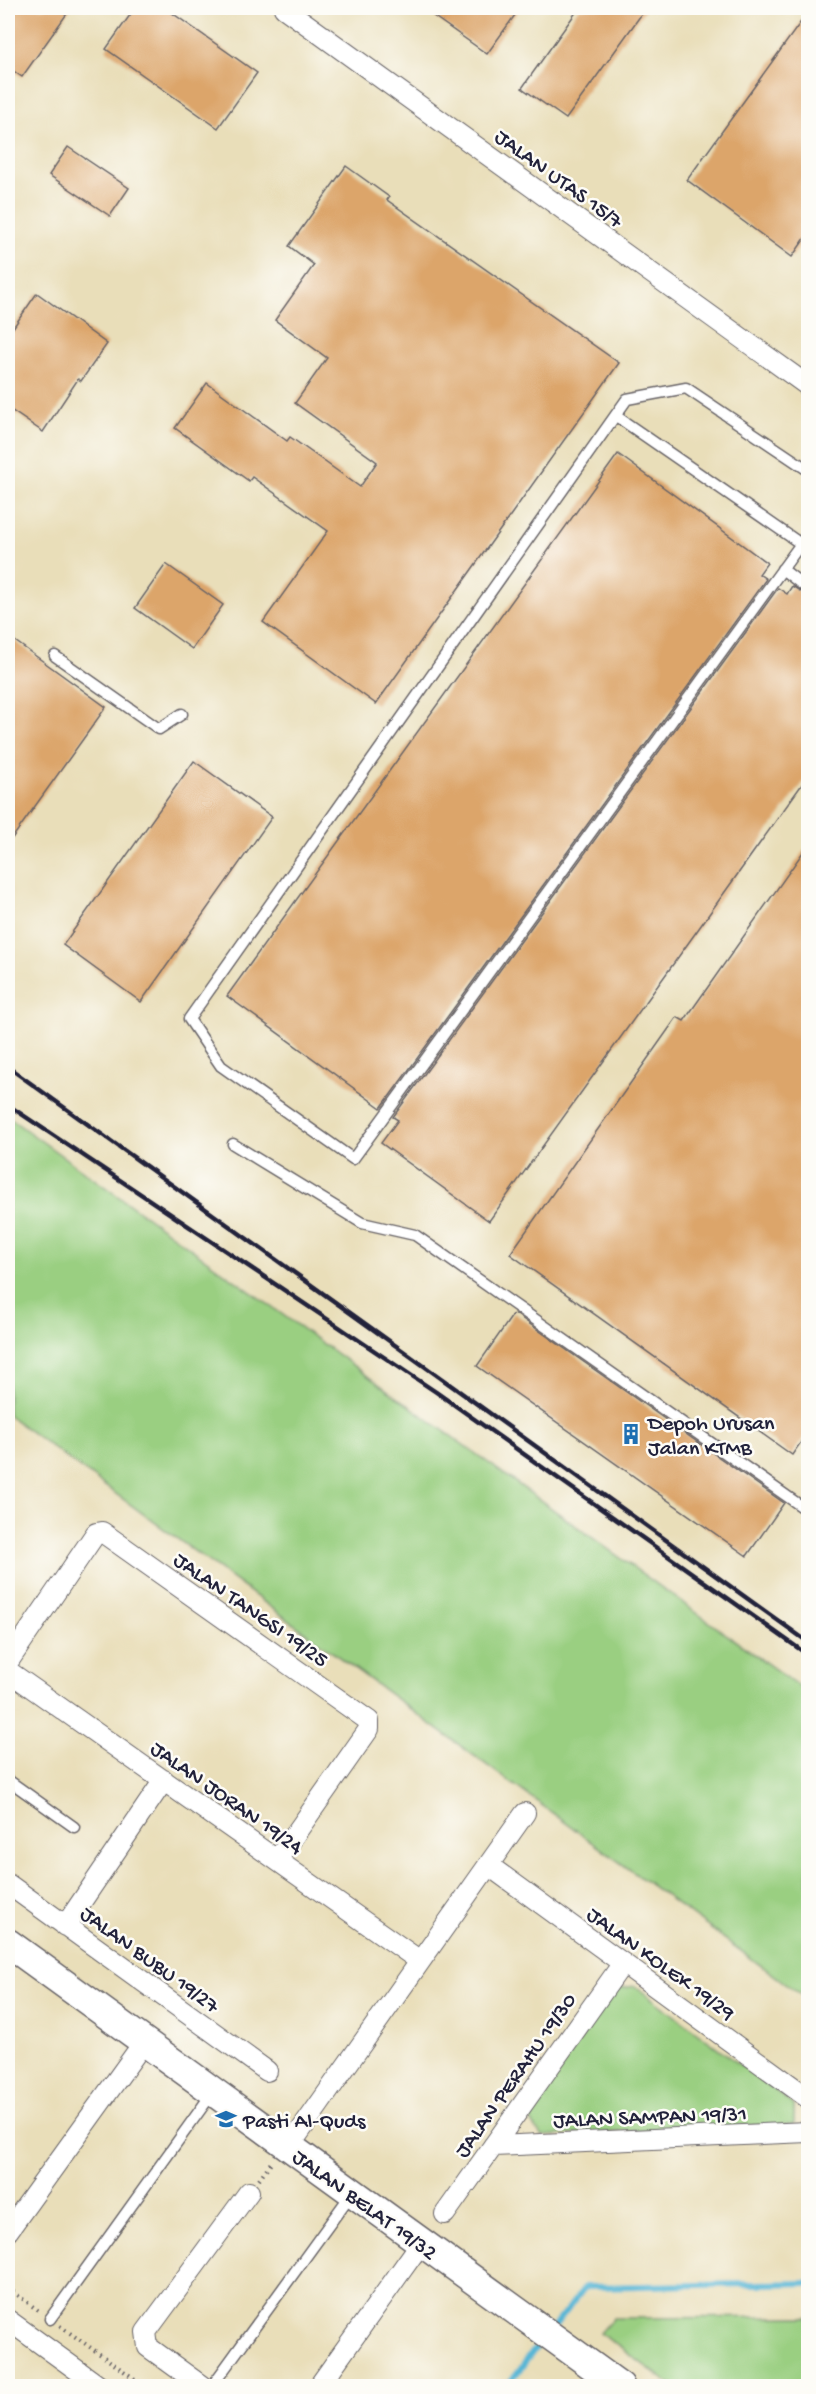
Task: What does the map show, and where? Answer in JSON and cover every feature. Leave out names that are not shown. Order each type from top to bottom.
[{"type":"street","name":"JALAN UTAS 15/7","points":[[284,8],[808,386]]},
{"type":"street","name":"JALAN TANGSI 19/25","points":[[8,1662],[96,1533],[102,1532],[369,1721],[369,1729],[277,1860]]},
{"type":"street","name":"JALAN JORAN 19/24","points":[[8,1671],[420,1961]]},
{"type":"street","points":[[65,1926],[164,1780]]},
{"type":"street","points":[[287,2146],[525,1813]]},
{"type":"street","name":"JALAN KOLEK 19/29","points":[[488,1865],[808,2098]]},
{"type":"street","name":"JALAN BUBU 19/27","points":[[8,1884],[267,2071]]},
{"type":"street","name":"JALAN BELAT 19/32","points":[[8,1943],[620,2386]]},
{"type":"street","name":"JALAN PERAHU 19/30","points":[[445,2214],[622,1963]]},
{"type":"street","points":[[8,2231],[144,2042]]},
{"type":"street","name":"JALAN SAMPAN 19/31","points":[[493,2145],[808,2132]]},
{"type":"street","points":[[202,2386],[148,2348],[146,2332],[249,2192]]},
{"type":"street","points":[[319,2386],[421,2243]]},
{"type":"street","points":[[8,2322],[78,2381],[99,2386]]},
{"type":"lane","points":[[808,470],[686,388],[627,399],[189,1019],[221,1066],[353,1159],[808,534]]},
{"type":"lane","points":[[616,416],[801,544]]},
{"type":"lane","points":[[782,569],[808,589]]},
{"type":"lane","points":[[55,656],[159,729],[182,714]]},
{"type":"lane","points":[[233,1144],[362,1223],[415,1235],[808,1511]]},
{"type":"lane","points":[[8,1780],[74,1827]]},
{"type":"lane","points":[[50,2319],[214,2092]]},
{"type":"lane","points":[[212,2386],[352,2193]]},
{"type":"path","points":[[249,2192],[287,2146]]},
{"type":"path","points":[[8,2288],[145,2386]]},
{"type":"green space","points":[[8,1117],[808,1693],[808,2000],[8,1415]]},
{"type":"green space","points":[[635,1986],[794,2105],[794,2124],[541,2136],[527,2114],[616,1989]]},
{"type":"green space","points":[[808,2317],[808,2386],[673,2386],[600,2333],[613,2318]]},
{"type":"building","points":[[8,8],[71,8],[22,77],[8,67]]},
{"type":"building","points":[[135,8],[165,8],[257,73],[218,128],[106,49]]},
{"type":"building","points":[[422,8],[520,8],[487,54]]},
{"type":"building","points":[[579,8],[646,8],[566,119],[522,88]]},
{"type":"building","points":[[808,12],[808,234],[792,257],[687,180]]},
{"type":"building","points":[[68,147],[129,188],[110,216],[49,175]]},
{"type":"building","points":[[346,166],[389,197],[387,200],[619,363],[376,704],[263,622],[328,531],[252,477],[249,481],[175,428],[207,383],[287,441],[290,437],[360,487],[377,462],[295,403],[327,358],[275,320],[314,265],[289,246]]},
{"type":"building","points":[[37,293],[107,344],[81,381],[78,379],[43,432],[8,408],[8,335]]},
{"type":"building","points":[[618,454],[767,563],[759,574],[766,579],[381,1108],[227,996]]},
{"type":"building","points":[[166,564],[223,605],[192,649],[135,608]]},
{"type":"building","points":[[792,586],[808,596],[808,776],[489,1221],[381,1143],[398,1120],[393,1117],[778,588],[787,594]]},
{"type":"building","points":[[8,636],[106,707],[8,844]]},
{"type":"building","points":[[194,761],[272,817],[141,1002],[63,945]]},
{"type":"building","points":[[808,845],[808,1432],[792,1455],[510,1254],[677,1017],[684,1021]]},
{"type":"building","name":"Depoh Urusan Jalan KTMB","points":[[514,1313],[784,1503],[747,1556],[477,1366]]},
{"type":"waterway","points":[[553,2328],[585,2287],[808,2283]]},
{"type":"waterway","points":[[507,2386],[542,2340]]},
{"type":"railway","points":[[8,1067],[808,1642]]},
{"type":"railway","points":[[8,1105],[436,1392],[808,1655]]},
{"type":"place","name":"Depoh Urusan Jalan KTMB","points":[[631,1434]]},
{"type":"place","name":"Pasti Al-Quds","points":[[226,2119]]}]
